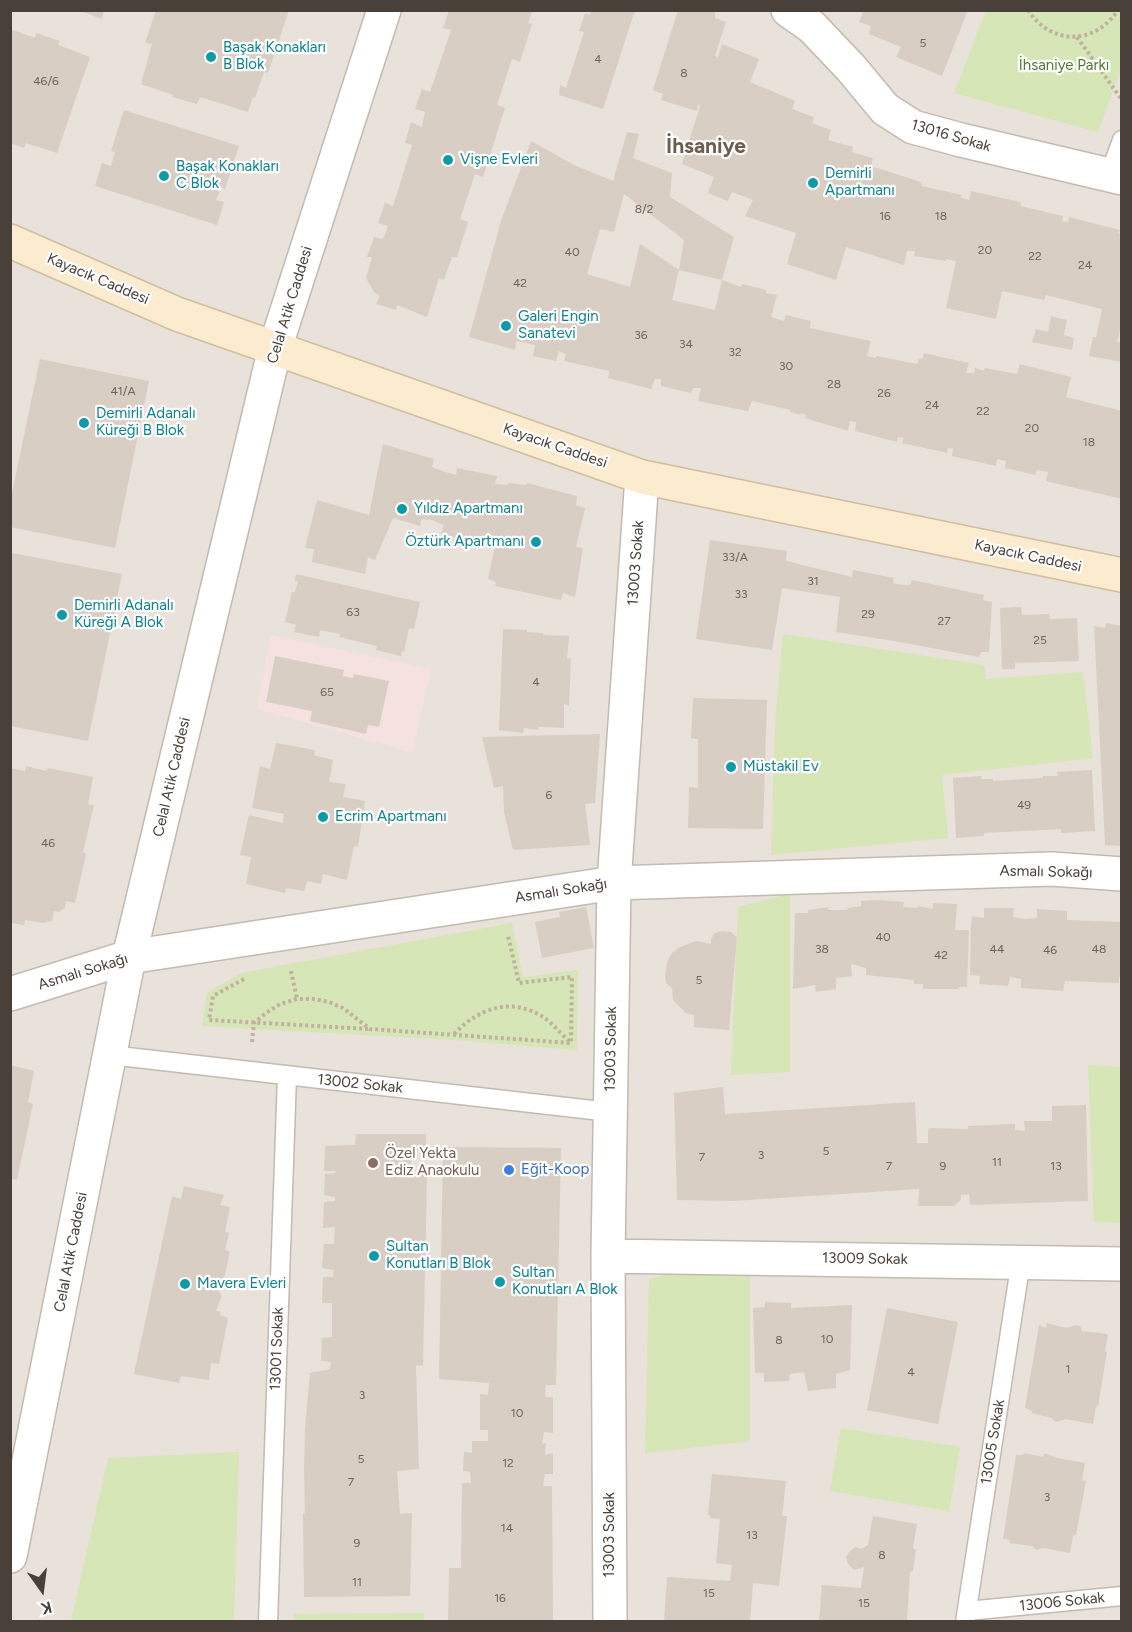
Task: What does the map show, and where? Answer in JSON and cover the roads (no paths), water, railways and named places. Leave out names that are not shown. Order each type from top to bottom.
[{"type":"main road","name":"Kayacık Caddesi","points":[[10,241],[177,314],[642,477],[1122,575]]},
{"type":"street","name":"Celal Atik Caddesi","points":[[10,1556],[129,957],[275,348],[384,10]]},
{"type":"street","name":"13016 Sokak","points":[[788,10],[812,27],[851,68],[885,109],[913,127],[962,141],[1115,177]]},
{"type":"street","name":"13003 Sokak","points":[[610,1622],[608,1256],[614,883],[642,477]]},
{"type":"street","name":"Asmalı Sokağı","points":[[10,994],[129,957],[614,883],[1052,869],[1122,874]]},
{"type":"street","name":"13009 Sokak","points":[[608,1256],[1122,1264]]},
{"type":"lane","points":[[1115,177],[1122,140]]},
{"type":"lane","name":"13002 Sokak","points":[[110,1055],[610,1112]]},
{"type":"lane","name":"13001 Sokak","points":[[268,1622],[287,1076]]},
{"type":"lane","name":"13005 Sokak","points":[[966,1616],[1021,1262]]},
{"type":"lane","name":"13006 Sokak","points":[[966,1616],[1122,1596]]},
{"type":"place","name":"Başak Konakları B Blok","points":[[211,57]]},
{"type":"place","name":"Vişne Evleri","points":[[448,160]]},
{"type":"place","name":"Başak Konakları C Blok","points":[[164,176]]},
{"type":"place","name":"Demirli Apartmanı","points":[[813,183]]},
{"type":"place","name":"Galeri Engin Sanatevi","points":[[506,326]]},
{"type":"place","name":"Demirli Adanalı Küreği B Blok","points":[[84,423]]},
{"type":"place","name":"Yıldız Apartmanı","points":[[402,509]]},
{"type":"place","name":"Öztürk Apartmanı","points":[[536,542]]},
{"type":"place","name":"Demirli Adanalı Küreği A Blok","points":[[62,615]]},
{"type":"place","name":"Müstakil Ev","points":[[731,767]]},
{"type":"place","name":"Ecrim Apartmanı","points":[[323,817]]},
{"type":"place","name":"Özel Yekta Ediz Anaokulu","points":[[373,1163]]},
{"type":"place","name":"Eğit-Koop","points":[[509,1170]]},
{"type":"place","name":"Sultan Konutları B Blok","points":[[374,1256]]},
{"type":"place","name":"Sultan Konutları A Blok","points":[[500,1282]]},
{"type":"place","name":"Mavera Evleri","points":[[185,1284]]},
{"type":"district","name":"İhsaniye","points":[[706,147]]},
{"type":"park label","name":"İhsaniye Parkı","points":[[1064,66]]}]
